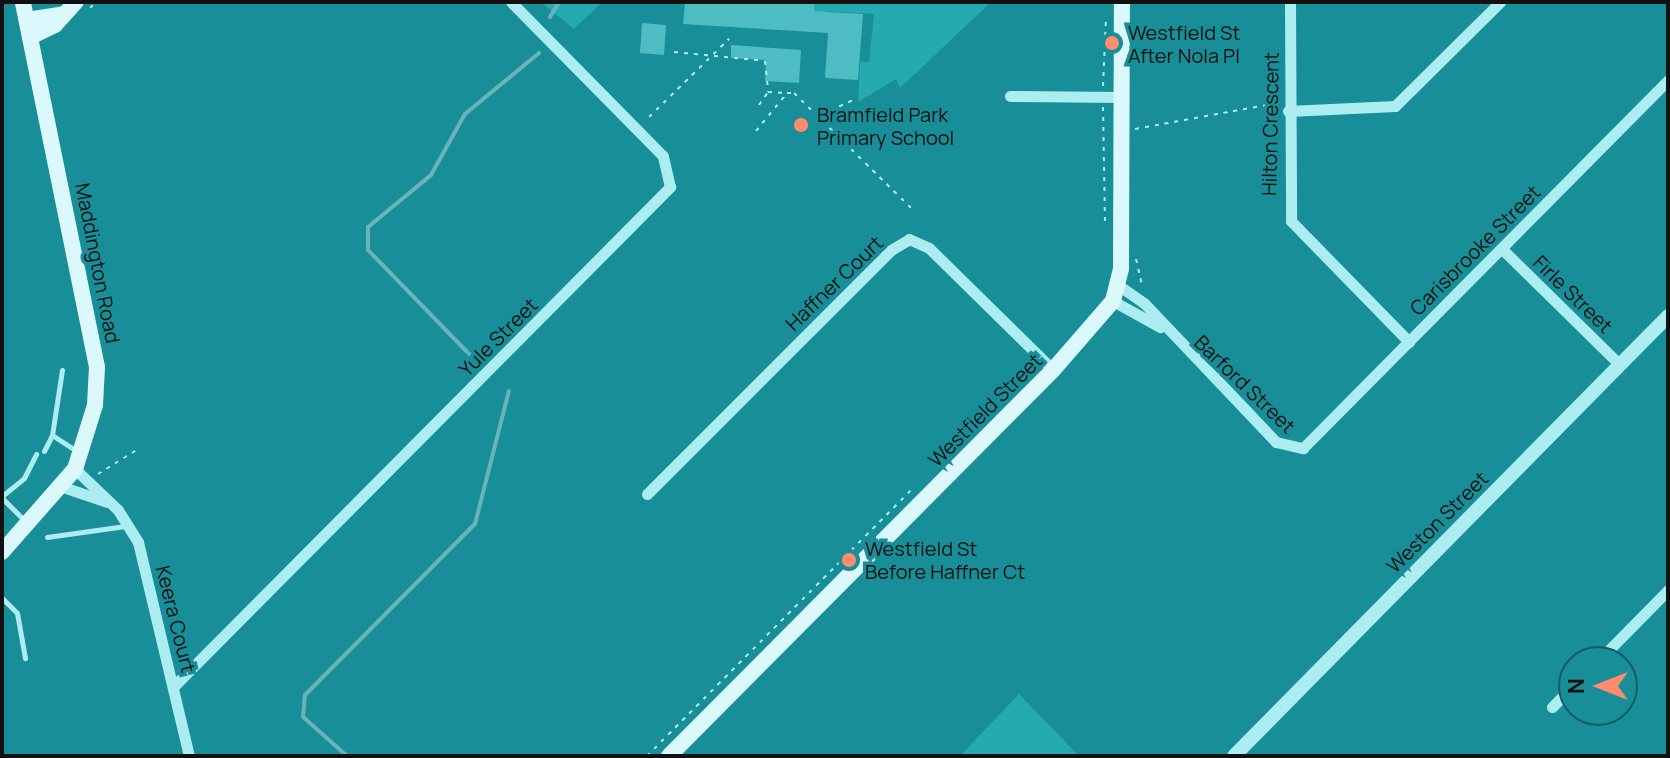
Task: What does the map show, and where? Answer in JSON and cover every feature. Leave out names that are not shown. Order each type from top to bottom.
[{"type":"main road","name":"Maddington Road","points":[[2,552],[63,487],[78,461],[95,405],[95,352],[23,2]]},
{"type":"main road","points":[[28,28],[55,25],[76,2]]},
{"type":"main road","points":[[1116,293],[1122,2]]},
{"type":"main road","name":"Westfield Street","points":[[669,756],[1053,370],[1116,293]]},
{"type":"street","name":"Yule Street","points":[[174,686],[670,187],[663,156],[511,2]]},
{"type":"street","name":"Hilton Crescent","points":[[1290,2],[1284,107],[1293,225],[1409,342]]},
{"type":"street","points":[[1284,107],[1395,106],[1500,2]]},
{"type":"street","name":"Carisbrooke Street","points":[[1307,446],[1668,80]]},
{"type":"street","points":[[1010,96],[1122,97]]},
{"type":"street","name":"Haffner Court","points":[[647,494],[891,250],[909,239],[929,248],[1053,370]]},
{"type":"street","name":"Firle Street","points":[[1502,249],[1620,365]]},
{"type":"street","name":"Barford Street","points":[[1116,293],[1144,303],[1164,329],[1276,442],[1292,450],[1307,446]]},
{"type":"street","name":"Weston Street","points":[[1234,756],[1668,316]]},
{"type":"street","name":"Keera Court","points":[[78,461],[107,502],[130,526],[174,686],[189,756]]},
{"type":"street","name":"Keera Court","points":[[63,487],[107,502]]},
{"type":"street","points":[[1613,646],[1668,590]]},
{"type":"street","points":[[1552,707],[1558,701]]},
{"type":"lane","points":[[44,451],[52,435],[62,370]]},
{"type":"lane","points":[[52,435],[78,461]]},
{"type":"lane","points":[[29,524],[2,497],[24,478],[36,454]]},
{"type":"lane","points":[[47,537],[130,526]]},
{"type":"lane","points":[[2,598],[17,613],[25,658]]},
{"type":"path","points":[[1103,88],[1107,2]]},
{"type":"path","points":[[649,117],[729,39]]},
{"type":"path","points":[[674,52],[765,61],[768,92],[759,105]]},
{"type":"path","points":[[768,92],[787,93],[819,115],[914,211]]},
{"type":"path","points":[[756,131],[787,93]]},
{"type":"path","points":[[819,115],[856,99]]},
{"type":"path","points":[[1102,106],[1105,226]]},
{"type":"path","points":[[1121,129],[1284,107]]},
{"type":"path","points":[[1136,257],[1136,279],[1146,290]]},
{"type":"path","points":[[91,480],[135,451]]},
{"type":"path","points":[[647,756],[922,480]]},
{"type":"green space","points":[[541,2],[602,2],[574,29]]},
{"type":"green space","points":[[814,2],[991,2],[900,88],[896,79],[858,102],[860,62],[869,62],[874,14],[825,11],[824,23],[813,22]]},
{"type":"green space","points":[[1019,694],[1079,756],[960,756]]},
{"type":"building","points":[[685,2],[814,2],[814,11],[863,14],[858,80],[825,78],[828,33],[683,24]]},
{"type":"building","points":[[642,23],[666,25],[664,55],[640,53]]},
{"type":"building","points":[[731,45],[801,50],[799,83],[765,81],[766,60],[731,58]]},
{"type":"waterway","points":[[550,17],[559,2]]},
{"type":"waterway","points":[[474,359],[368,250],[368,227],[431,175],[465,114],[539,53]]},
{"type":"waterway","points":[[347,756],[303,717],[305,695],[475,524],[509,391]]},
{"type":"place","name":"Westfield St After Nola Pl","points":[[1112,43]]},
{"type":"place","name":"Bramfield Park Primary School","points":[[801,125]]},
{"type":"place","name":"Westfield St Before Haffner Ct","points":[[849,560]]}]
